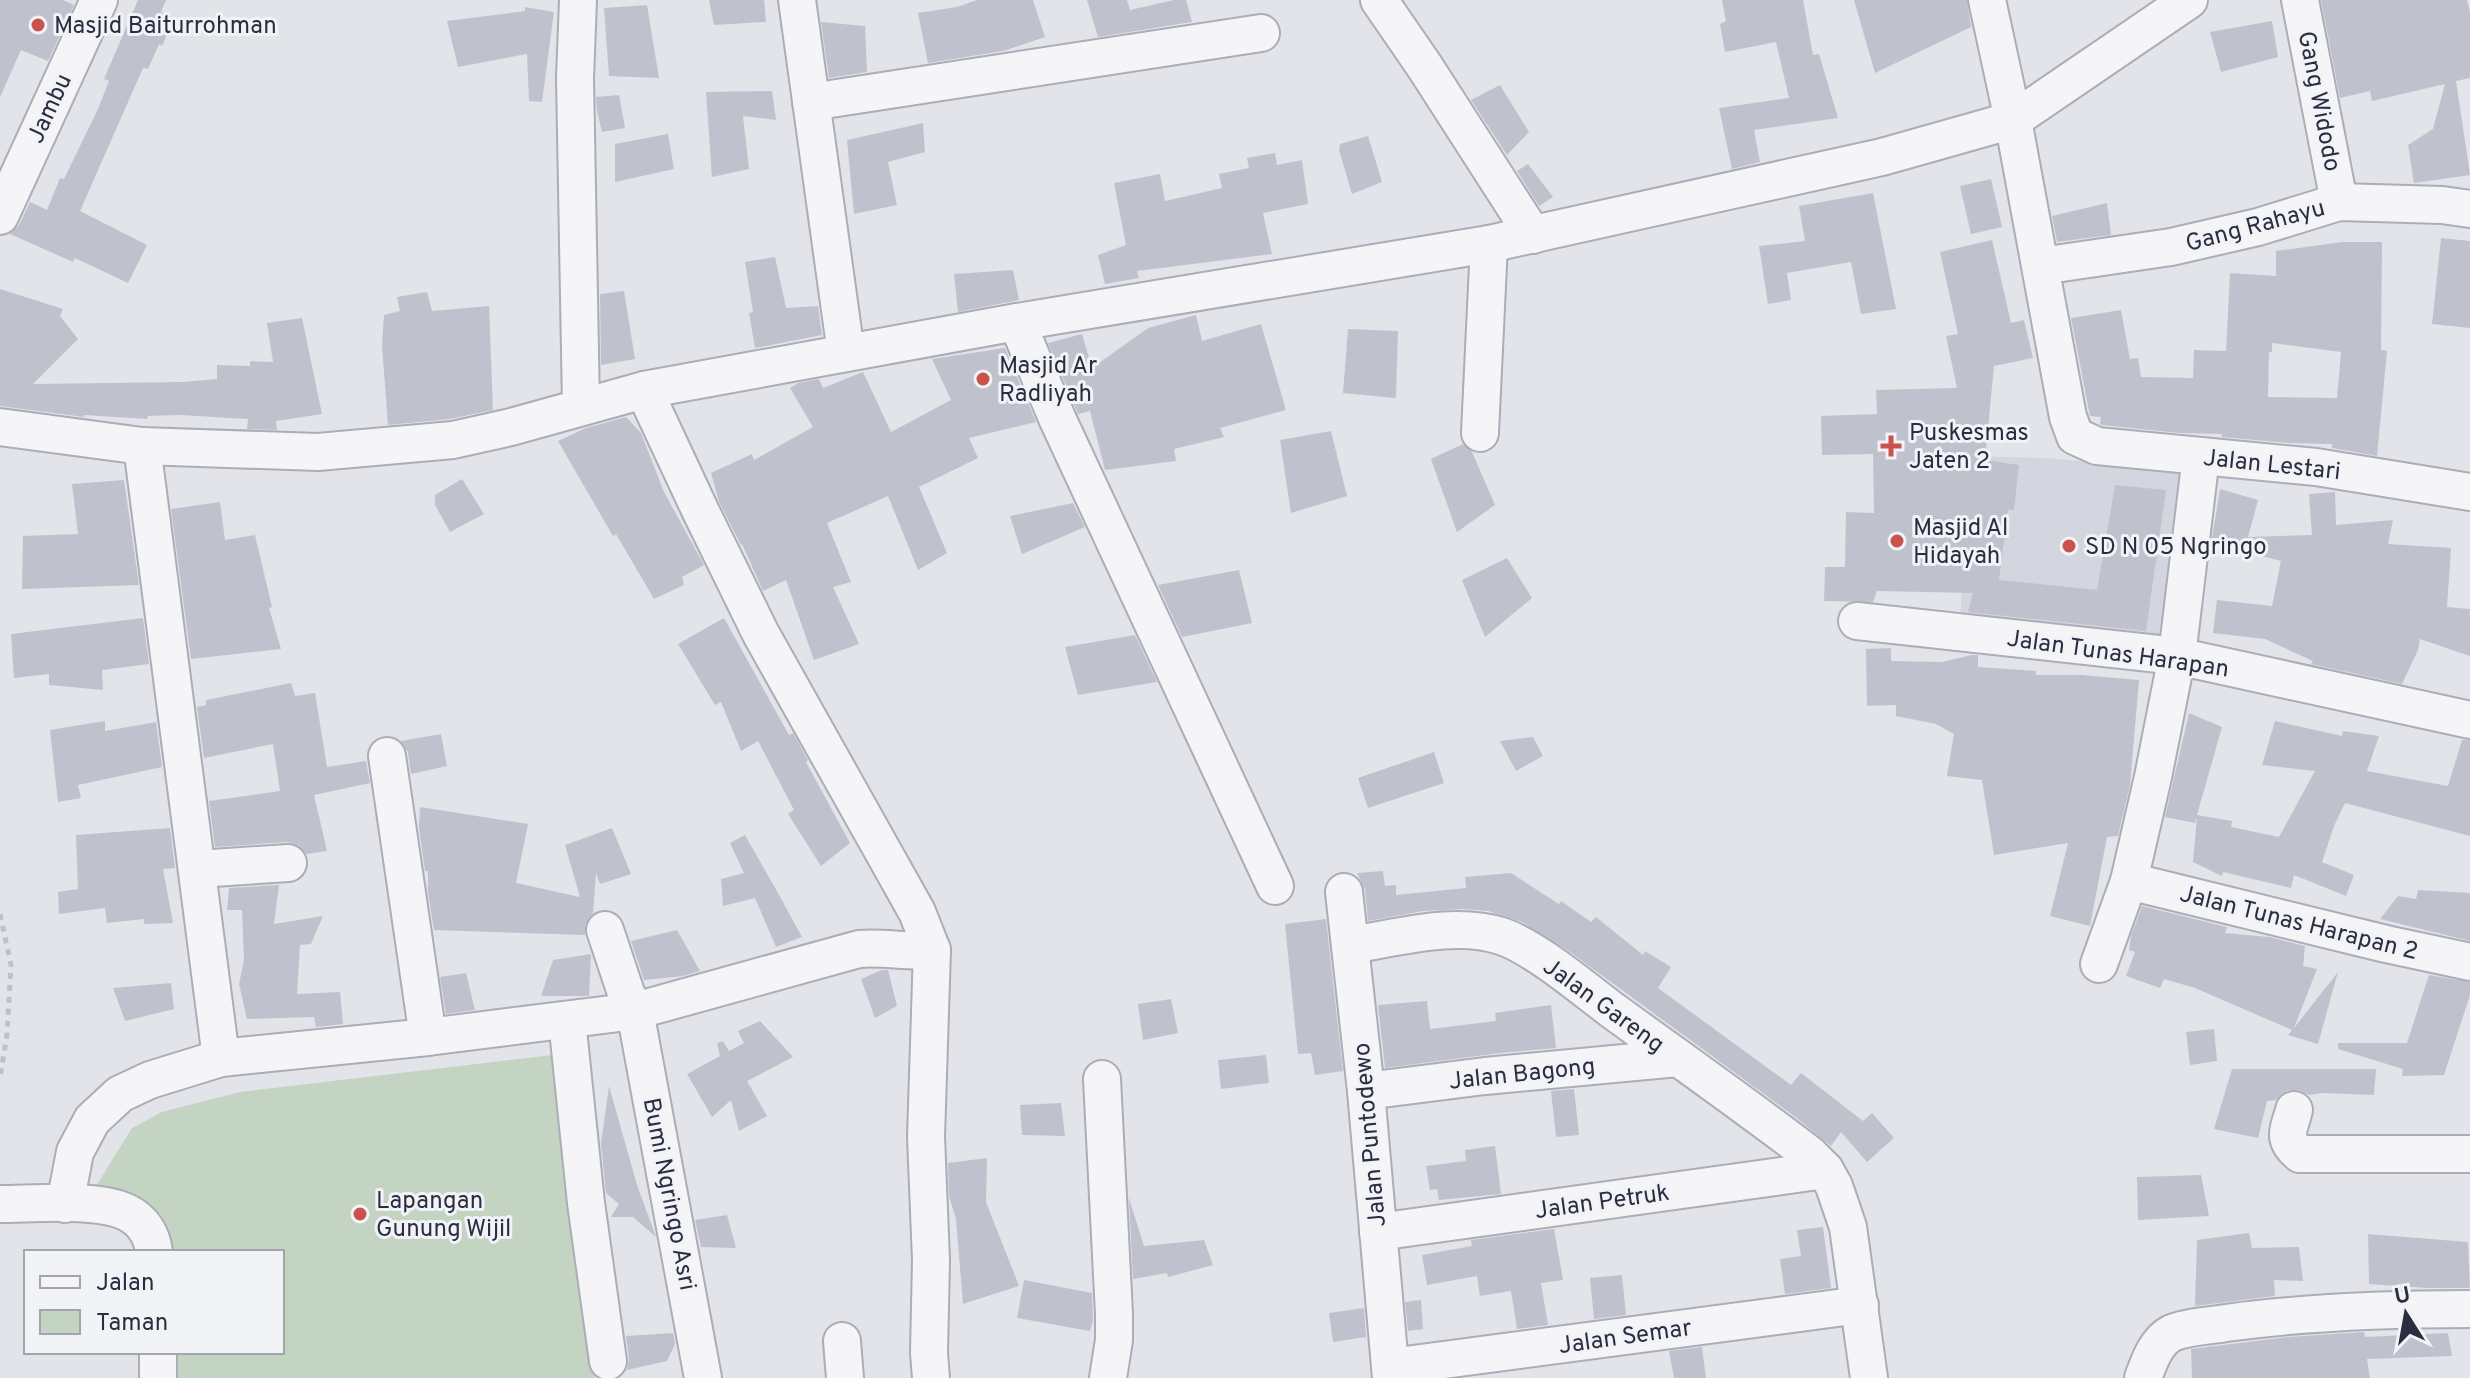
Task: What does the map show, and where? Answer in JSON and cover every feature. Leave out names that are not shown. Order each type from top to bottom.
[{"type":"street","name":"Jambu","points":[[0,216],[14,147],[99,0]]},
{"type":"street","points":[[578,0],[575,78],[581,406]]},
{"type":"street","points":[[797,0],[846,353]]},
{"type":"street","points":[[1379,0],[1533,235]]},
{"type":"street","points":[[1987,0],[2041,266]]},
{"type":"street","points":[[0,427],[142,446],[318,452],[453,440],[644,390],[1017,322],[1489,244],[1882,157],[2013,120],[2189,0]]},
{"type":"street","name":"Gang Widodo","points":[[2300,0],[2339,202]]},
{"type":"street","points":[[811,102],[1261,33]]},
{"type":"street","name":"Gang Rahayu","points":[[2041,266],[2171,247],[2258,227],[2339,202],[2442,205],[2470,209]]},
{"type":"street","points":[[1480,433],[1489,244]]},
{"type":"street","name":"Jalan Lestari","points":[[2041,266],[2068,417],[2075,436],[2097,446],[2316,467],[2470,492]]},
{"type":"street","points":[[1017,322],[1057,418],[1275,886]]},
{"type":"street","points":[[644,390],[761,634],[917,912],[932,950],[926,1137],[931,1260],[931,1378]]},
{"type":"street","points":[[142,446],[221,1058]]},
{"type":"street","points":[[2099,964],[2129,881],[2177,656],[2201,456]]},
{"type":"street","name":"Jalan Tunas Harapan","points":[[1857,621],[2177,656],[2470,720]]},
{"type":"street","points":[[387,756],[428,1037]]},
{"type":"street","points":[[198,869],[288,863]]},
{"type":"street","name":"Jalan Tunas Harapan 2","points":[[2129,881],[2470,962]]},
{"type":"street","name":"Jalan Puntodewo","points":[[1344,892],[1366,1091],[1391,1373]]},
{"type":"street","name":"Bumi Ngringo Asri","points":[[605,930],[635,1011],[703,1378]]},
{"type":"street","name":"Jalan Gareng","points":[[1350,945],[1450,930],[1502,936],[1572,980],[1809,1154],[1825,1170]]},
{"type":"street","points":[[65,1204],[75,1152],[92,1120],[120,1094],[150,1080],[221,1058],[428,1037],[635,1011],[859,949],[932,950]]},
{"type":"street","points":[[567,1020],[586,1203],[608,1361]]},
{"type":"street","name":"Jalan Bagong","points":[[1366,1091],[1485,1076],[1678,1058]]},
{"type":"street","points":[[1102,1079],[1114,1314],[1114,1340],[1108,1378]]},
{"type":"street","points":[[2294,1110],[2287,1136],[2289,1146],[2300,1154],[2470,1154]]},
{"type":"street","points":[[1825,1170],[1848,1227],[1869,1378]]},
{"type":"street","name":"Jalan Petruk","points":[[1378,1232],[1825,1170]]},
{"type":"street","points":[[0,1204],[65,1204],[106,1207],[127,1213],[145,1227],[154,1250]]},
{"type":"street","name":"Jalan Semar","points":[[1391,1373],[1860,1305]]},
{"type":"street","points":[[2143,1378],[2155,1349],[2162,1341],[2172,1333],[2195,1328],[2250,1320],[2349,1313],[2470,1309]]},
{"type":"street","points":[[842,1341],[845,1378]]},
{"type":"street","points":[[158,1354],[158,1378]]},
{"type":"path","points":[[0,914],[11,965],[7,1035],[0,1077]]},
{"type":"shaded area","name":"SD N 05 Ngringo","points":[[1969,456],[2047,458],[2181,470],[2163,642],[1960,621]]},
{"type":"green space","name":"Lapangan Gunung Wijil","points":[[561,1054],[595,1378],[175,1378],[175,1354],[284,1354],[284,1250],[161,1250],[91,1194],[132,1128],[162,1112],[240,1092]]},
{"type":"building","name":"Masjid Baiturrohman","points":[[0,0],[63,0],[74,5],[48,61],[21,50],[0,97]]},
{"type":"building","points":[[138,0],[166,0],[161,12],[174,18],[148,69],[143,68],[80,211],[147,245],[128,283],[75,258],[73,262],[10,234],[19,225],[30,202],[47,210],[60,178],[64,179],[98,109],[109,81],[104,79]]},
{"type":"building","points":[[709,0],[764,0],[766,22],[714,25]]},
{"type":"building","points":[[977,0],[1033,0],[1045,37],[1003,51],[928,63],[918,13],[957,7]]},
{"type":"building","points":[[1087,0],[1127,0],[1130,10],[1186,0],[1192,22],[1098,37]]},
{"type":"building","points":[[1722,0],[1803,0],[1813,55],[1819,54],[1838,118],[1754,130],[1760,162],[1732,169],[1719,108],[1789,98],[1776,42],[1725,52],[1720,24],[1726,21]]},
{"type":"building","points":[[1854,0],[1967,0],[1971,27],[1875,73]]},
{"type":"building","points":[[2321,0],[2467,0],[2470,12],[2470,78],[2456,81],[2470,175],[2414,183],[2408,145],[2433,129],[2445,84],[2372,101],[2370,91],[2340,98]]},
{"type":"building","points":[[647,5],[659,78],[609,76],[604,8]]},
{"type":"building","points":[[525,7],[554,12],[542,102],[529,101],[527,54],[458,67],[447,21],[525,11]]},
{"type":"building","points":[[2272,21],[2278,57],[2221,72],[2210,32]]},
{"type":"building","points":[[821,22],[865,26],[867,72],[829,78]]},
{"type":"building","points":[[1500,85],[1529,132],[1507,155],[1471,100]]},
{"type":"building","points":[[772,91],[776,120],[743,116],[749,169],[712,177],[706,92]]},
{"type":"building","points":[[619,95],[625,128],[602,132],[596,97]]},
{"type":"building","points":[[923,123],[925,152],[888,162],[897,205],[854,214],[847,140]]},
{"type":"building","points":[[668,134],[674,169],[615,182],[615,144]]},
{"type":"building","points":[[1368,136],[1382,182],[1352,194],[1340,144]]},
{"type":"building","points":[[1275,153],[1277,165],[1302,160],[1308,204],[1263,213],[1272,254],[1137,271],[1139,278],[1105,284],[1098,255],[1126,245],[1114,183],[1160,174],[1165,201],[1222,188],[1219,174],[1249,168],[1247,158]]},
{"type":"building","points":[[1528,164],[1553,197],[1539,206],[1517,171]]},
{"type":"building","points":[[1991,179],[2002,227],[1971,234],[1960,186]]},
{"type":"building","points":[[1873,193],[1896,309],[1861,314],[1851,262],[1787,273],[1791,300],[1768,304],[1759,246],[1805,241],[1799,206]]},
{"type":"building","points":[[2107,203],[2111,235],[2057,242],[2052,216]]},
{"type":"building","points":[[2441,238],[2470,241],[2470,328],[2432,324]]},
{"type":"building","points":[[1992,240],[2011,323],[2024,320],[2033,358],[1994,366],[1985,460],[2019,465],[2014,510],[2008,510],[1999,580],[2097,590],[2115,485],[2166,490],[2146,631],[1968,612],[1973,593],[1877,591],[1873,602],[1824,601],[1825,567],[1845,567],[1846,512],[1874,513],[1873,454],[1822,455],[1821,416],[1877,414],[1876,390],[1957,388],[1946,336],[1958,334],[1940,252]]},
{"type":"building","points":[[2342,242],[2382,242],[2381,350],[2387,351],[2377,456],[2332,448],[2332,444],[2288,443],[2222,437],[2222,434],[2102,425],[2101,417],[2090,416],[2071,318],[2121,310],[2130,359],[2138,358],[2141,377],[2193,378],[2194,350],[2226,351],[2230,273],[2276,276],[2276,251]],"holes":[[[2272,343],[2341,352],[2337,398],[2268,397]]]},
{"type":"building","points":[[775,257],[786,308],[818,306],[822,335],[755,348],[745,262]]},
{"type":"building","points":[[1013,270],[1019,300],[958,312],[954,274]]},
{"type":"building","points":[[0,289],[63,309],[60,316],[78,339],[33,384],[217,379],[217,365],[250,366],[250,361],[273,362],[267,323],[302,318],[322,414],[276,421],[277,430],[247,429],[248,419],[180,415],[148,416],[147,419],[84,417],[0,406]]},
{"type":"building","points":[[624,291],[635,359],[601,365],[600,294]]},
{"type":"building","points":[[427,292],[432,311],[489,306],[493,410],[450,419],[388,425],[382,346],[384,315],[400,311],[397,297]]},
{"type":"building","points":[[1196,315],[1202,341],[1261,324],[1286,410],[1220,428],[1224,437],[1174,449],[1176,461],[1105,470],[1090,411],[1078,414],[1048,343],[1082,334],[1092,368],[1148,328]]},
{"type":"building","points":[[1348,329],[1398,331],[1396,398],[1343,393]]},
{"type":"building","points":[[1005,348],[1036,422],[969,438],[978,458],[919,487],[947,553],[918,570],[888,496],[827,523],[851,582],[833,587],[859,644],[814,660],[786,580],[763,591],[719,502],[711,473],[752,454],[754,460],[813,427],[790,388],[798,383],[819,379],[823,388],[863,372],[891,432],[951,400],[932,359]]},
{"type":"building","points":[[626,417],[641,433],[664,492],[704,565],[682,577],[684,585],[654,599],[558,441],[586,428]]},
{"type":"building","points":[[1331,431],[1347,496],[1291,513],[1280,440]]},
{"type":"building","points":[[1463,444],[1472,452],[1495,505],[1457,532],[1431,459]]},
{"type":"building","points":[[462,479],[484,514],[450,532],[435,505],[435,495]]},
{"type":"building","points":[[124,480],[139,585],[22,589],[23,536],[78,534],[72,484]]},
{"type":"building","points":[[2220,489],[2258,500],[2248,537],[2312,535],[2309,494],[2335,492],[2336,525],[2393,520],[2388,544],[2451,548],[2447,607],[2470,609],[2470,656],[2420,639],[2402,684],[2311,664],[2313,661],[2265,639],[2213,633],[2217,600],[2272,606],[2281,561],[2217,545],[2218,539],[2212,538]]},
{"type":"building","points":[[220,502],[225,540],[255,535],[272,607],[269,608],[281,649],[191,659],[171,509]]},
{"type":"building","points":[[1073,503],[1085,527],[1022,554],[1010,516]]},
{"type":"building","points":[[1507,558],[1532,598],[1485,637],[1462,580]]},
{"type":"building","points":[[1239,570],[1252,623],[1182,637],[1158,585]]},
{"type":"building","points":[[143,618],[149,664],[102,670],[103,690],[49,685],[49,674],[14,678],[11,634]]},
{"type":"building","points":[[724,618],[789,735],[793,733],[850,843],[821,866],[788,814],[794,810],[758,741],[741,751],[721,702],[715,705],[678,644]]},
{"type":"building","points":[[1135,635],[1157,682],[1078,695],[1065,647]]},
{"type":"building","points":[[1891,648],[1891,661],[1942,662],[1978,655],[1978,667],[2036,671],[2036,675],[2139,680],[2130,785],[2118,836],[2107,837],[2090,926],[2050,916],[2068,843],[1994,855],[1982,780],[1947,776],[1954,734],[1936,724],[1896,716],[1896,705],[1867,706],[1866,649]]},
{"type":"building","points":[[291,683],[295,696],[315,693],[327,767],[366,761],[370,783],[314,795],[327,851],[306,854],[298,845],[287,842],[215,847],[209,801],[280,791],[273,744],[204,758],[197,707],[206,705],[206,700]]},
{"type":"building","points":[[2189,713],[2222,727],[2197,815],[2232,821],[2231,827],[2279,837],[2315,771],[2262,765],[2275,721],[2342,736],[2343,731],[2379,736],[2367,771],[2448,786],[2462,740],[2470,740],[2470,836],[2345,803],[2322,862],[2354,875],[2346,896],[2294,875],[2291,888],[2223,872],[2222,876],[2193,862],[2197,817],[2195,823],[2165,817]]},
{"type":"building","points":[[105,721],[105,731],[156,722],[162,767],[78,785],[81,798],[58,802],[50,730]]},
{"type":"building","points":[[441,734],[447,766],[411,774],[408,752],[401,741]]},
{"type":"building","points":[[1533,737],[1543,756],[1516,771],[1500,741]]},
{"type":"building","points":[[1434,752],[1444,783],[1368,808],[1358,778]]},
{"type":"building","points":[[420,807],[528,824],[516,883],[580,897],[565,845],[612,828],[631,874],[600,884],[596,873],[593,913],[585,925],[585,935],[434,930],[428,871],[425,871],[419,827]]},
{"type":"building","points":[[170,828],[175,868],[163,869],[173,923],[144,924],[144,919],[107,923],[105,908],[59,914],[58,892],[78,889],[76,835]]},
{"type":"building","points":[[745,835],[802,937],[776,947],[755,898],[723,906],[721,879],[744,873],[730,843]]},
{"type":"building","points":[[1383,871],[1385,886],[1396,885],[1396,895],[1466,888],[1465,877],[1511,873],[1591,922],[1596,917],[1643,955],[1645,951],[1671,967],[1658,988],[1791,1085],[1801,1073],[1863,1121],[1872,1113],[1894,1138],[1867,1162],[1841,1132],[1831,1146],[1570,952],[1522,922],[1488,911],[1464,909],[1423,911],[1368,921],[1365,890],[1357,873]]},
{"type":"building","points":[[279,885],[274,924],[323,916],[311,944],[300,945],[297,994],[340,992],[343,1024],[316,1027],[314,1017],[247,1019],[239,984],[244,960],[242,910],[227,910],[229,888]]},
{"type":"building","points":[[2418,890],[2470,893],[2470,941],[2380,919],[2398,896],[2416,899]]},
{"type":"building","points":[[2142,906],[2227,927],[2225,933],[2269,937],[2305,946],[2303,966],[2317,969],[2294,1028],[2338,972],[2318,1044],[2288,1035],[2292,1030],[2195,988],[2164,979],[2160,988],[2126,976],[2135,952],[2129,950],[2131,936]]},
{"type":"building","points":[[1326,919],[1343,1071],[1315,1075],[1311,1053],[1298,1054],[1285,924]]},
{"type":"building","points":[[677,930],[700,971],[644,980],[631,941]]},
{"type":"building","points":[[591,954],[589,996],[541,996],[553,960]]},
{"type":"building","points":[[888,970],[897,1006],[875,1018],[861,979]]},
{"type":"building","points":[[466,973],[475,1010],[446,1014],[440,977]]},
{"type":"building","points":[[2429,975],[2470,982],[2470,995],[2444,1075],[2402,1076],[2403,1069],[2338,1049],[2338,1043],[2407,1043]]},
{"type":"building","points":[[171,983],[174,1009],[125,1021],[113,988]]},
{"type":"building","points":[[1171,999],[1178,1033],[1143,1040],[1138,1004]]},
{"type":"building","points":[[1427,1001],[1430,1029],[1496,1021],[1495,1013],[1551,1005],[1556,1048],[1385,1068],[1378,1005]]},
{"type":"building","points":[[760,1021],[793,1057],[747,1081],[767,1116],[739,1131],[731,1100],[712,1117],[687,1074],[720,1056],[717,1043],[723,1041],[729,1051],[744,1043],[738,1031]]},
{"type":"building","points":[[2214,1029],[2217,1061],[2190,1065],[2186,1032]]},
{"type":"building","points":[[1266,1055],[1269,1083],[1221,1089],[1218,1060]]},
{"type":"building","points":[[2232,1069],[2376,1069],[2374,1095],[2309,1095],[2299,1090],[2288,1090],[2276,1100],[2267,1101],[2258,1138],[2214,1129]]},
{"type":"building","points":[[609,1086],[637,1185],[656,1237],[633,1217],[611,1217],[619,1204],[606,1193],[601,1143]]},
{"type":"building","points":[[1574,1089],[1579,1135],[1556,1137],[1551,1091]]},
{"type":"building","points":[[1061,1103],[1065,1136],[1022,1135],[1020,1105]]},
{"type":"building","points":[[1495,1146],[1501,1194],[1439,1200],[1437,1189],[1430,1190],[1426,1166],[1466,1161],[1465,1150]]},
{"type":"building","points":[[987,1158],[986,1202],[1019,1286],[963,1304],[956,1219],[949,1196],[948,1163]]},
{"type":"building","points":[[2201,1175],[2209,1216],[2138,1220],[2137,1177]]},
{"type":"building","points":[[1129,1198],[1144,1246],[1204,1240],[1213,1265],[1168,1277],[1167,1273],[1133,1279]]},
{"type":"building","points":[[727,1215],[736,1248],[701,1247],[695,1220]]},
{"type":"building","points":[[1823,1227],[1831,1288],[1785,1294],[1780,1259],[1801,1256],[1797,1230]]},
{"type":"building","points":[[1554,1229],[1563,1280],[1541,1283],[1548,1325],[1517,1329],[1511,1291],[1480,1296],[1477,1276],[1427,1285],[1422,1255],[1472,1246],[1471,1240]]},
{"type":"building","points":[[2249,1233],[2252,1248],[2299,1247],[2303,1281],[2274,1280],[2275,1296],[2195,1306],[2197,1240]]},
{"type":"building","points":[[2368,1234],[2468,1242],[2470,1288],[2369,1284]]},
{"type":"building","points":[[1622,1275],[1626,1315],[1594,1319],[1590,1278]]},
{"type":"building","points":[[1024,1280],[1092,1293],[1093,1320],[1090,1331],[1017,1318]]},
{"type":"building","points":[[1421,1300],[1423,1329],[1408,1331],[1405,1302]]},
{"type":"building","points":[[1364,1308],[1366,1337],[1333,1342],[1329,1313]]},
{"type":"building","points":[[2364,1332],[2365,1337],[2448,1333],[2452,1356],[2367,1359],[2370,1378],[2192,1378],[2191,1349],[2288,1337]]},
{"type":"building","points":[[673,1333],[675,1344],[667,1361],[627,1370],[626,1336]]},
{"type":"building","points":[[1702,1347],[1706,1378],[1674,1378],[1669,1351]]},
{"type":"place","name":"Masjid Baiturrohman","points":[[38,25]]},
{"type":"place","name":"Masjid Ar Radliyah","points":[[983,379]]},
{"type":"place","name":"Puskesmas Jaten 2","points":[[1891,446]]},
{"type":"place","name":"Masjid Al Hidayah","points":[[1897,541]]},
{"type":"place","name":"SD N 05 Ngringo","points":[[2069,546]]},
{"type":"place","name":"Lapangan Gunung Wijil","points":[[360,1214]]}]
